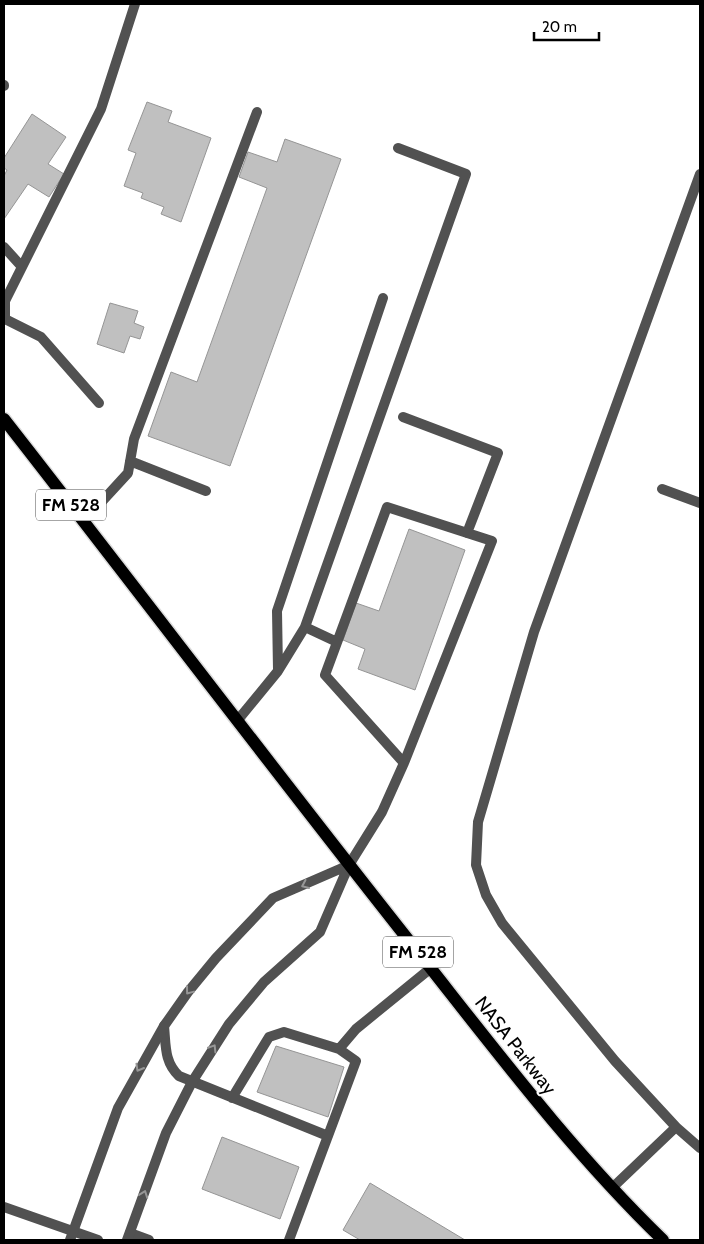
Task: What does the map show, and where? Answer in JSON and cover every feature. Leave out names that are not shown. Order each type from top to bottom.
[{"type":"main road","name":"FM 528","points":[[4,419],[349,865]]},
{"type":"main road","name":"NASA Parkway","points":[[349,865],[557,1126],[612,1188],[663,1240]]},
{"type":"street","points":[[99,403],[41,337],[5,319],[5,301],[101,109],[135,4]]},
{"type":"street","points":[[84,521],[128,473],[134,439],[257,112]]},
{"type":"street","points":[[237,721],[278,671],[305,627],[466,174],[398,148]]},
{"type":"street","points":[[700,174],[534,632],[478,822],[476,865],[486,896],[502,923],[615,1061],[676,1127],[700,1148]]},
{"type":"street","points":[[4,247],[22,267]]},
{"type":"street","points":[[278,671],[276,611],[383,298]]},
{"type":"street","points":[[402,417],[498,453],[467,533]]},
{"type":"street","points":[[130,461],[206,491]]},
{"type":"street","points":[[662,489],[700,503]]},
{"type":"street","points":[[149,1240],[129,1237],[166,1134],[192,1082],[229,1024],[264,982],[320,932],[349,865],[382,812],[404,763],[492,541],[387,507],[325,675],[404,763]]},
{"type":"street","points":[[305,627],[337,642]]},
{"type":"street","points":[[72,1236],[118,1108],[164,1026],[188,992],[216,958],[273,898],[349,865]]},
{"type":"street","points":[[339,1049],[356,1029],[431,968]]},
{"type":"street","points":[[164,1026],[168,1062],[172,1070],[179,1076],[328,1136]]},
{"type":"street","points":[[232,1098],[269,1037],[284,1032],[339,1049],[356,1061],[289,1240]]},
{"type":"street","points":[[612,1188],[676,1127]]},
{"type":"street","points":[[4,1207],[72,1236],[98,1240]]},
{"type":"building","points":[[147,102],[172,111],[168,122],[211,138],[181,222],[161,214],[164,207],[141,198],[143,193],[124,186],[136,153],[128,150]]},
{"type":"building","points":[[32,114],[66,137],[48,164],[64,174],[49,197],[28,184],[4,219],[4,176],[7,170],[4,168],[4,158]]},
{"type":"building","points":[[285,139],[341,159],[230,466],[148,436],[171,372],[197,382],[267,188],[239,177],[248,152],[277,162]]},
{"type":"building","points":[[110,303],[138,311],[134,323],[144,327],[140,339],[130,336],[124,353],[97,344]]},
{"type":"building","points":[[409,529],[465,550],[415,690],[358,669],[365,649],[343,640],[356,603],[379,611]]},
{"type":"building","points":[[276,1046],[344,1067],[328,1117],[257,1092]]},
{"type":"building","points":[[222,1137],[299,1167],[280,1219],[202,1189]]},
{"type":"building","points":[[370,1183],[465,1240],[360,1240],[343,1230]]}]
